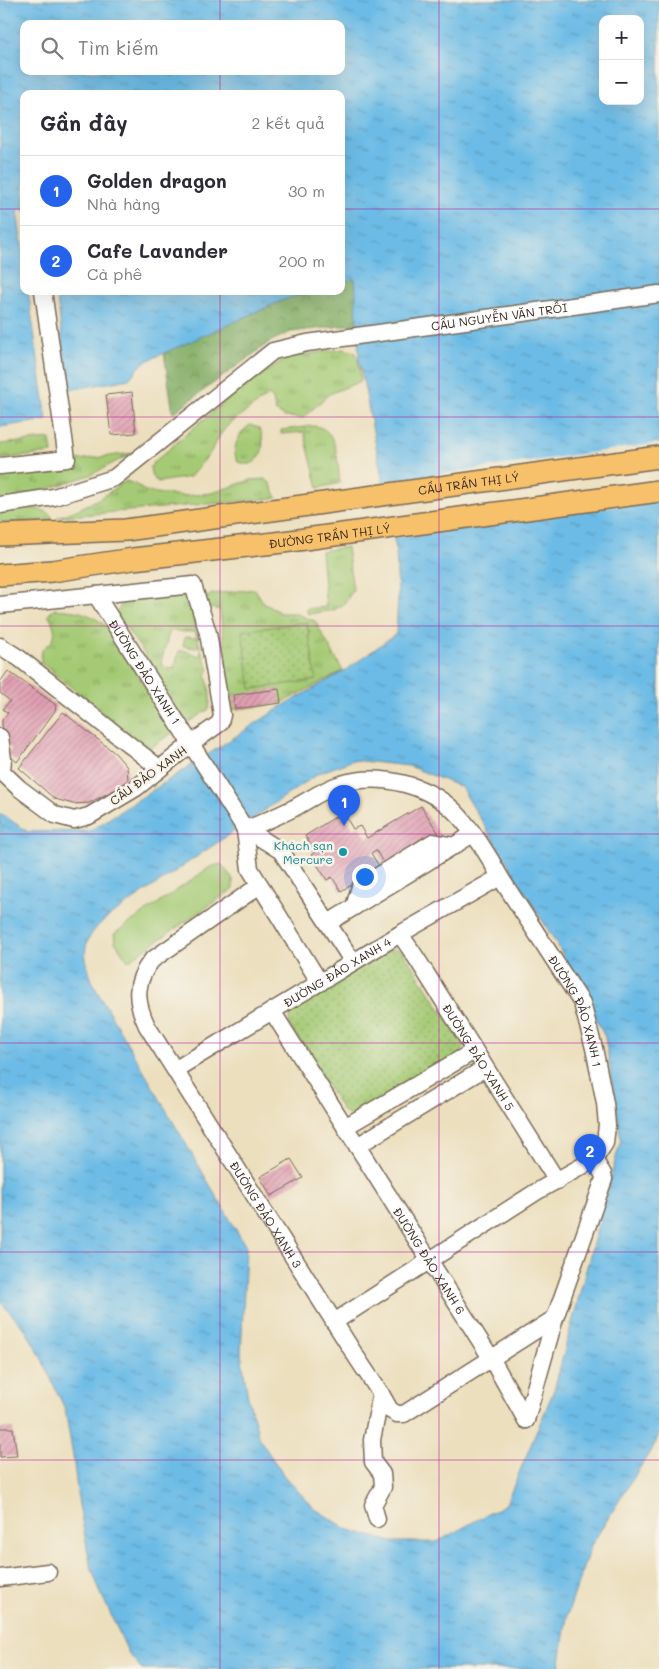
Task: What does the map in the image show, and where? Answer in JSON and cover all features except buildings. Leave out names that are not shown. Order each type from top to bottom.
[{"type":"main road","name":"CẦU TRẦN THỊ LÝ","points":[[126,530],[659,457]]},
{"type":"main road","name":"ĐƯỜNG TRẦN THỊ LÝ","points":[[0,575],[283,542],[659,492]]},
{"type":"main road","points":[[0,535],[126,530]]},
{"type":"main road","points":[[0,548],[50,544],[126,530]]},
{"type":"main road","points":[[0,562],[52,557],[134,559]]},
{"type":"street","name":"CẦU NGUYỄN VĂN TRỖI","points":[[0,505],[54,496],[114,478],[273,352],[307,342],[659,294]]},
{"type":"street","points":[[0,466],[67,459],[44,295]]},
{"type":"street","name":"CẦU ĐẢO XANH","points":[[1,771],[19,788],[55,815],[74,820],[89,816],[110,804],[136,788],[159,768],[196,750],[220,724],[222,710],[208,633],[193,585],[96,595]]},
{"type":"street","points":[[0,605],[96,595]]},
{"type":"street","name":"ĐƯỜNG ĐẢO XANH 1","points":[[96,595],[196,750],[243,827],[250,869],[320,983]]},
{"type":"street","points":[[0,646],[19,658],[159,768]]},
{"type":"street","points":[[0,737],[3,759],[1,771]]},
{"type":"street","name":"ĐƯỜNG ĐẢO XANH 1","points":[[243,827],[294,808],[340,784],[360,780],[380,780],[403,784],[428,793],[459,815],[492,862],[582,1003],[587,1016],[605,1103],[608,1125],[605,1143],[593,1158],[536,1192],[334,1322]]},
{"type":"street","name":"ĐƯỜNG ĐẢO XANH 1","points":[[243,827],[281,851],[353,962]]},
{"type":"street","points":[[328,923],[473,834]]},
{"type":"street","name":"ĐƯỜNG ĐẢO XANH 4","points":[[176,1069],[400,934],[500,877]]},
{"type":"street","name":"ĐƯỜNG ĐẢO XANH 3","points":[[260,885],[152,960],[142,971],[138,986],[138,1001],[142,1015],[334,1322],[382,1394],[390,1410],[397,1414],[404,1414],[554,1318]]},
{"type":"street","name":"ĐƯỜNG ĐẢO XANH 5","points":[[400,934],[418,959],[557,1181]]},
{"type":"street","name":"ĐƯỜNG ĐẢO XANH 6","points":[[272,1012],[491,1358],[526,1420],[554,1318],[604,1180],[601,1170],[593,1158]]},
{"type":"street","points":[[345,1127],[474,1050]]},
{"type":"street","points":[[357,1146],[485,1068]]},
{"type":"street","points":[[377,1519],[373,1505],[383,1487],[382,1474],[373,1462],[372,1440],[382,1394]]},
{"type":"street","points":[[0,1578],[48,1572]]},
{"type":"green space","points":[[355,278],[358,324],[291,332],[271,341],[173,413],[164,353],[286,299],[300,295],[345,295],[345,281]]},
{"type":"green space","points":[[343,349],[355,352],[361,381],[329,394],[303,418],[285,417],[275,411],[273,399],[269,395],[229,424],[210,453],[190,477],[158,482],[152,477],[150,468],[153,463],[233,394],[288,357]]},
{"type":"green space","points":[[250,425],[259,428],[263,443],[259,458],[247,464],[238,462],[235,447],[242,432]]},
{"type":"green space","points":[[312,426],[321,428],[332,438],[337,456],[340,483],[318,488],[304,432],[281,434],[281,430]]},
{"type":"green space","points":[[50,439],[52,453],[0,459],[0,444]]},
{"type":"green space","points":[[133,453],[90,475],[0,502],[0,470]]},
{"type":"green space","points":[[265,479],[270,483],[277,498],[57,517],[93,502],[126,481],[135,484],[146,492],[184,496],[212,493],[251,480]]},
{"type":"green space","points":[[0,508],[38,509],[45,511],[53,520],[0,523]]},
{"type":"green space","points":[[347,547],[353,590],[344,604],[334,610],[308,614],[306,609],[326,607],[321,551]]},
{"type":"green space","points":[[255,589],[265,605],[280,613],[294,613],[315,621],[343,671],[281,703],[231,710],[220,686],[222,682],[228,680],[220,610],[208,608],[207,597],[212,594]]},
{"type":"green space","points":[[180,594],[189,598],[199,643],[209,669],[206,675],[210,696],[209,709],[189,722],[182,717],[147,657],[116,614],[123,601]],"holes":[[[172,630],[195,632],[197,638],[185,637],[183,646],[196,648],[199,644],[200,656],[179,651],[175,666],[171,669],[163,667],[161,662],[169,633]]]},
{"type":"green space","points":[[54,609],[82,613],[93,617],[106,626],[170,725],[172,733],[150,748],[142,745],[41,663],[41,652],[51,642],[54,635],[53,625],[48,615]]},
{"type":"green space","points":[[307,622],[316,680],[251,689],[242,631]]},
{"type":"green space","points":[[221,864],[233,879],[233,889],[128,961],[115,942],[114,934],[210,867]]},
{"type":"green space","points":[[394,949],[403,952],[464,1045],[461,1054],[350,1116],[343,1111],[289,1025],[290,1017],[296,1006]]},
{"type":"water","points":[[0,0],[659,0],[659,1433],[656,1442],[590,1547],[567,1616],[559,1669],[142,1669],[129,1654],[99,1589],[90,1563],[79,1505],[65,1409],[37,1349],[24,1328],[0,1301],[0,813],[28,832],[90,831],[281,707],[346,670],[396,634],[398,597],[396,549],[359,359],[355,279],[345,281],[345,90],[20,90],[20,211],[17,211],[20,232],[20,295],[29,295],[47,420],[0,427]],"holes":[[[353,760],[409,766],[461,787],[558,946],[605,1037],[621,1139],[554,1390],[506,1504],[437,1542],[392,1542],[349,1530],[315,1509],[284,1476],[260,1440],[248,1398],[241,1353],[246,1247],[94,986],[86,958],[87,943],[90,936],[104,920],[319,773]]]},
{"type":"water","points":[[57,295],[300,295],[286,299],[144,362],[129,379],[69,390]]},
{"type":"pier","points":[[659,443],[659,500],[391,538],[380,483]]},
{"type":"place","name":"Golden dragon","points":[[344,826]]},
{"type":"place","name":"Khách sạn Mercure","points":[[343,852]]},
{"type":"place","name":"Cafe Lavander","points":[[590,1175]]}]
